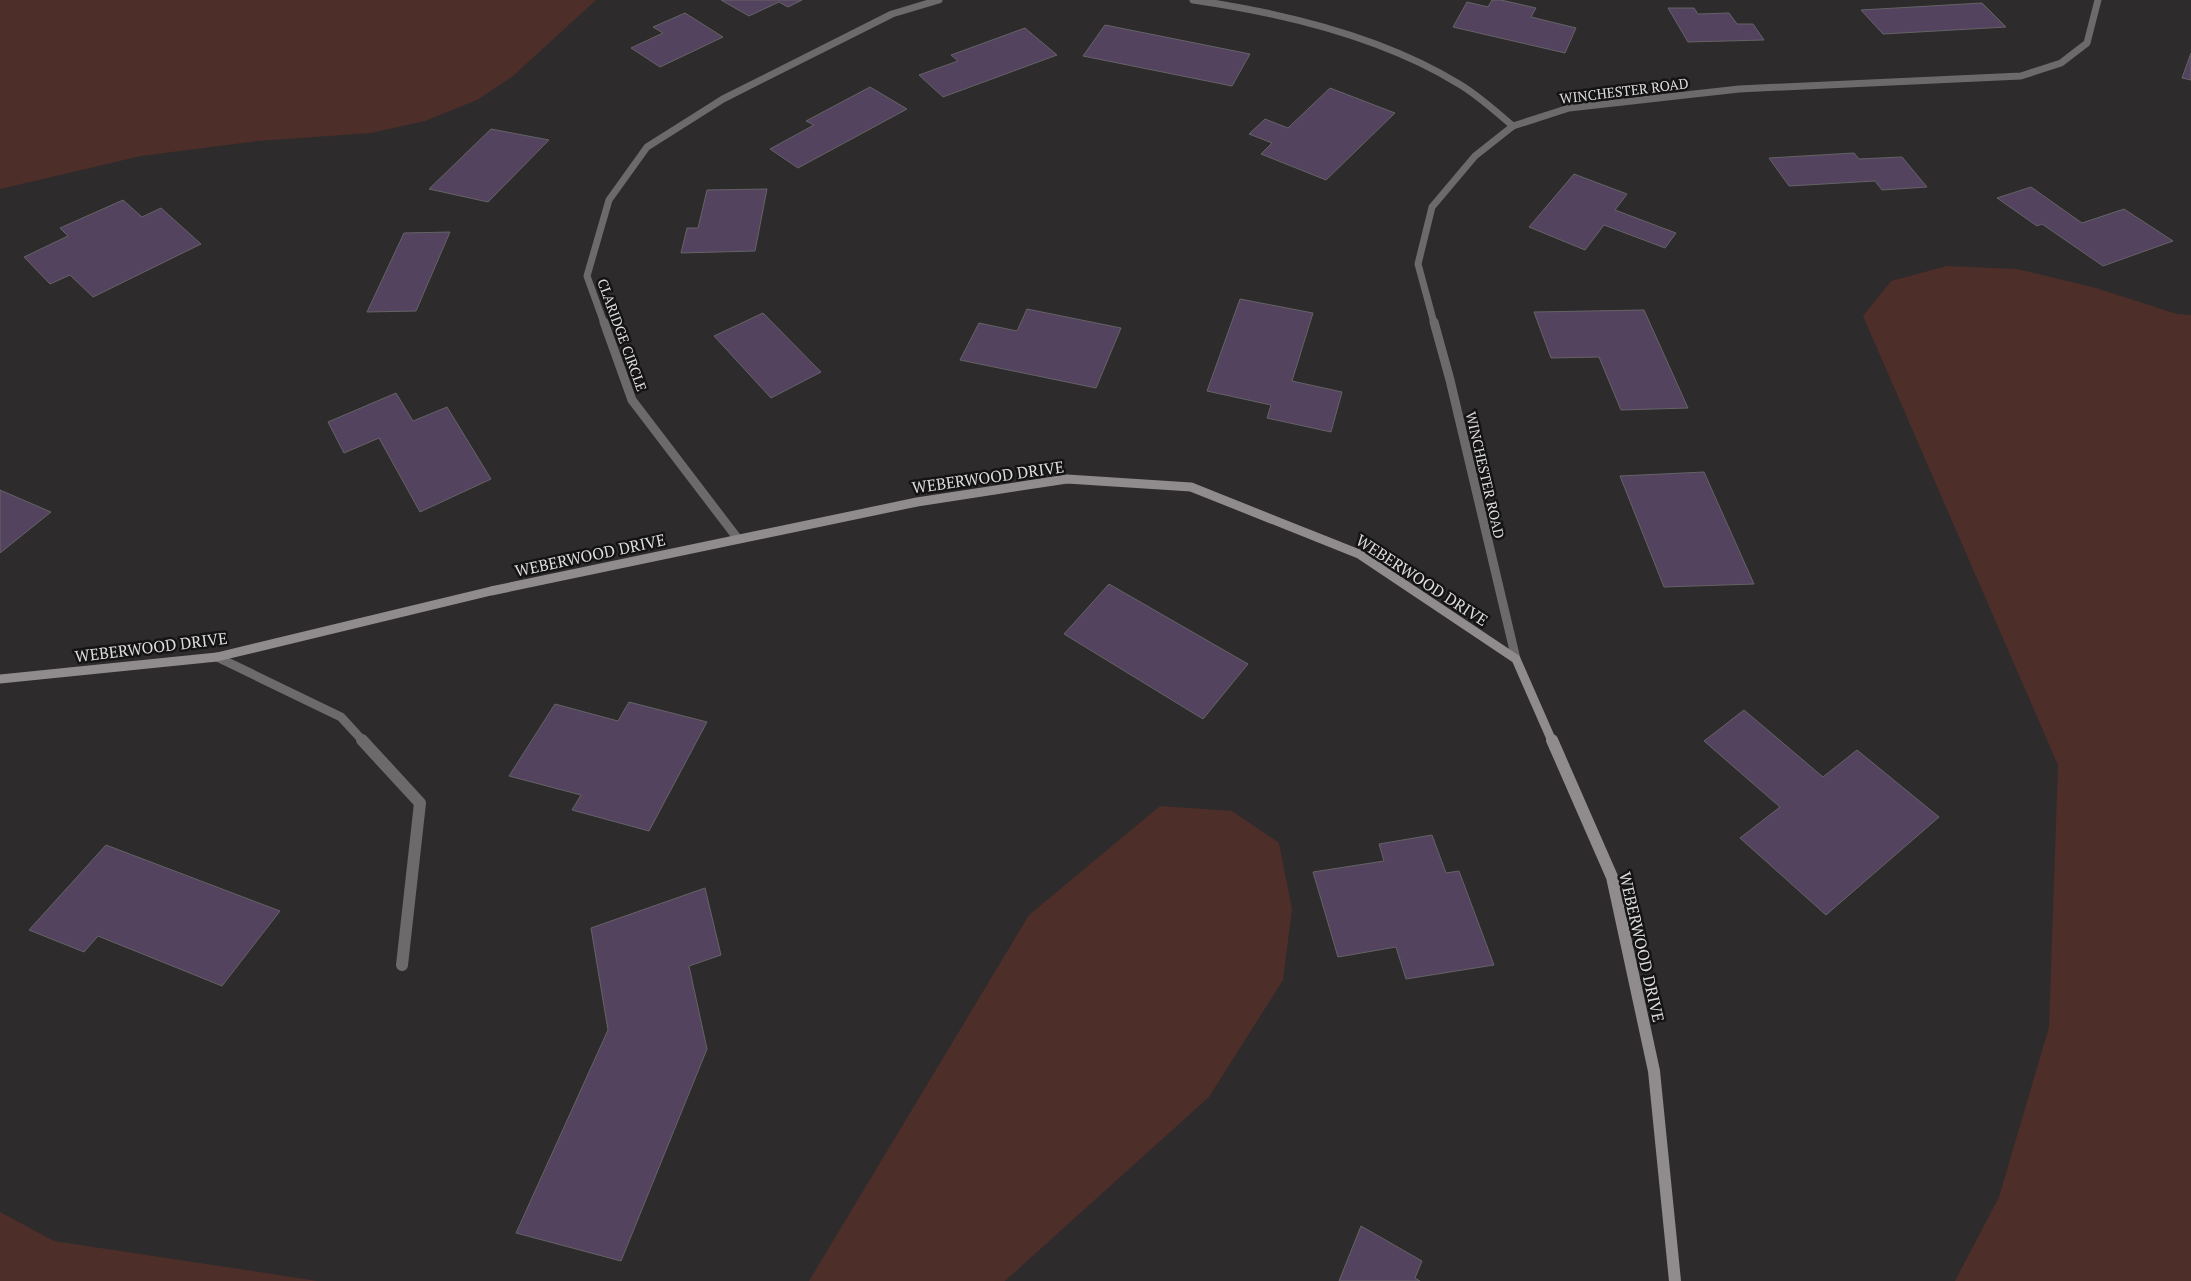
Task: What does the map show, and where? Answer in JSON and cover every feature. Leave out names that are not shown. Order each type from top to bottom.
[{"type":"street","name":"CLARIDGE CIRCLE","points":[[738,539],[632,400],[587,276],[609,200],[647,147],[723,98],[892,14],[939,0]]},
{"type":"street","points":[[1192,0],[1254,9],[1377,44],[1460,84],[1513,126]]},
{"type":"street","name":"WINCHESTER ROAD","points":[[1516,659],[1450,380],[1418,264],[1432,207],[1475,156],[1513,126],[1569,108],[1739,89],[2021,76],[2061,63],[2087,43],[2098,0]]},
{"type":"street","name":"WEBERWOOD DRIVE","points":[[0,679],[217,656],[491,591],[917,502],[1068,479],[1191,487],[1359,554],[1516,659],[1612,877],[1654,1071],[1675,1281]]},
{"type":"street","points":[[217,656],[341,717],[420,804],[402,965]]},
{"type":"shaded area","points":[[0,0],[596,0],[513,76],[477,100],[425,121],[371,133],[257,141],[141,156],[0,189]]},
{"type":"shaded area","points":[[1947,266],[2017,269],[2096,288],[2177,314],[2191,315],[2191,1281],[1955,1281],[1999,1197],[2049,1027],[2058,765],[1863,316],[1891,281]]},
{"type":"shaded area","points":[[1160,806],[1232,811],[1279,843],[1292,909],[1283,980],[1209,1097],[1005,1281],[809,1281],[1029,915]]},
{"type":"shaded area","points":[[0,1212],[54,1241],[318,1281],[0,1281]]},
{"type":"building","points":[[721,0],[802,0],[788,7],[779,2],[749,16]]},
{"type":"building","points":[[1492,0],[1501,0],[1536,8],[1531,17],[1576,28],[1565,53],[1453,27],[1467,2],[1488,7]]},
{"type":"building","points":[[1982,3],[2006,27],[1883,34],[1861,10]]},
{"type":"building","points":[[1668,8],[1694,8],[1698,14],[1729,13],[1737,24],[1753,24],[1764,40],[1688,42]]},
{"type":"building","points":[[685,13],[723,37],[660,67],[631,48],[663,33],[653,27]]},
{"type":"building","points":[[1105,25],[1250,54],[1232,86],[1083,56]]},
{"type":"building","points":[[1025,28],[1057,55],[943,97],[919,75],[958,61],[951,55]]},
{"type":"building","points":[[2191,53],[2191,80],[2182,78]]},
{"type":"building","points":[[870,87],[907,109],[798,168],[770,149],[814,125],[806,121]]},
{"type":"building","points":[[1330,88],[1395,113],[1326,180],[1261,154],[1272,143],[1249,134],[1265,119],[1288,128]]},
{"type":"building","points":[[491,129],[549,140],[488,202],[429,189]]},
{"type":"building","points":[[1854,153],[1859,159],[1902,157],[1927,187],[1882,190],[1875,181],[1789,186],[1769,158]]},
{"type":"building","points":[[1574,174],[1627,194],[1615,210],[1676,233],[1665,248],[1604,225],[1585,250],[1529,227]]},
{"type":"building","points":[[2031,187],[2082,223],[2124,209],[2173,241],[2103,266],[2042,224],[2037,226],[1997,198]]},
{"type":"building","points":[[767,189],[755,251],[681,253],[687,228],[698,228],[707,190]]},
{"type":"building","points":[[123,200],[142,217],[161,208],[201,244],[93,297],[70,275],[50,284],[24,257],[68,236],[60,228]]},
{"type":"building","points":[[450,232],[416,311],[367,312],[404,233]]},
{"type":"building","points":[[1240,299],[1313,313],[1292,381],[1342,392],[1331,432],[1267,418],[1271,405],[1207,391]]},
{"type":"building","points":[[1027,309],[1121,328],[1096,388],[960,360],[979,323],[1017,331]]},
{"type":"building","points":[[1644,310],[1688,408],[1621,410],[1599,357],[1551,358],[1534,312]]},
{"type":"building","points":[[763,313],[821,372],[771,398],[714,336]]},
{"type":"building","points":[[396,393],[413,421],[447,407],[491,479],[420,512],[379,438],[344,453],[328,422]]},
{"type":"building","points":[[1704,472],[1754,584],[1664,587],[1620,476]]},
{"type":"building","points":[[0,490],[51,512],[0,553]]},
{"type":"building","points":[[1109,584],[1248,664],[1203,719],[1064,634]]},
{"type":"building","points":[[629,702],[707,722],[649,831],[572,810],[581,795],[509,776],[555,704],[618,721]]},
{"type":"building","points":[[1744,710],[1823,777],[1857,750],[1939,817],[1826,915],[1740,838],[1780,807],[1704,741]]},
{"type":"building","points":[[1432,835],[1446,873],[1459,871],[1494,965],[1406,979],[1396,947],[1338,957],[1313,872],[1384,861],[1379,844]]},
{"type":"building","points":[[106,845],[280,911],[222,986],[98,936],[84,952],[29,930]]},
{"type":"building","points":[[705,888],[721,955],[689,966],[707,1049],[621,1261],[516,1233],[608,1030],[591,928]]},
{"type":"building","points":[[1361,1226],[1422,1261],[1415,1278],[1420,1281],[1339,1281]]}]
